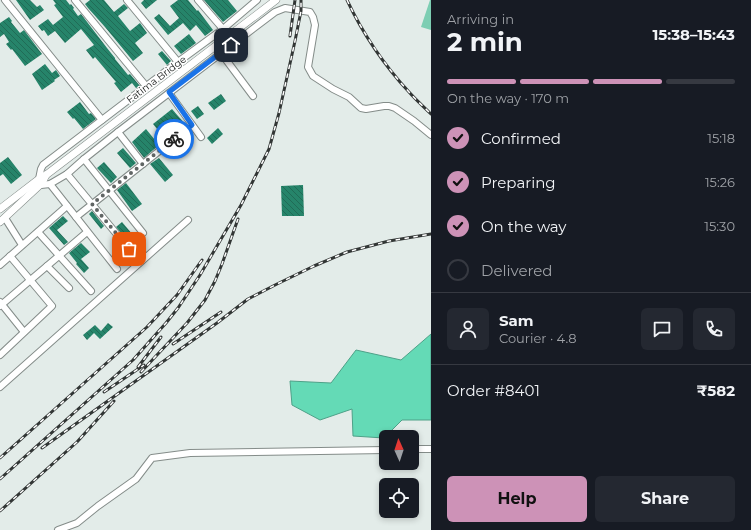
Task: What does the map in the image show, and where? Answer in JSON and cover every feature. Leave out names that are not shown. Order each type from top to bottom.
[{"type":"main road","name":"Fatima Bridge","points":[[40,182],[47,175],[276,0]]},
{"type":"main road","points":[[0,209],[40,182]]},
{"type":"main road","points":[[2,220],[40,182]]},
{"type":"street","points":[[5,0],[102,120]]},
{"type":"street","points":[[75,0],[146,86]]},
{"type":"street","points":[[127,0],[178,62]]},
{"type":"street","points":[[198,0],[223,29]]},
{"type":"street","points":[[257,0],[223,29],[43,165],[41,169],[40,182],[50,184],[68,174],[84,159],[221,52],[279,9],[285,8],[310,12],[313,17],[316,25],[308,67],[313,76],[349,98],[361,108],[366,109],[384,106],[395,108],[431,135]]},
{"type":"street","points":[[221,52],[253,96]]},
{"type":"street","points":[[169,92],[201,137]]},
{"type":"street","points":[[76,217],[192,125]]},
{"type":"street","points":[[118,132],[143,164]]},
{"type":"street","points":[[84,159],[143,233]]},
{"type":"street","points":[[68,174],[129,249]]},
{"type":"street","points":[[50,184],[117,269]]},
{"type":"street","points":[[0,265],[67,206]]},
{"type":"street","points":[[2,220],[22,246]]},
{"type":"street","points":[[0,387],[188,220]]},
{"type":"street","points":[[38,232],[90,291]]},
{"type":"street","points":[[24,332],[1,305],[87,232]]},
{"type":"street","points":[[0,355],[52,306],[10,256]]},
{"type":"street","points":[[47,266],[69,288]]},
{"type":"street","points":[[419,449],[431,449]]},
{"type":"street","points":[[58,530],[77,523],[98,506],[136,480],[152,458],[190,453],[379,450]]},
{"type":"shaded area","points":[[431,0],[431,30],[421,27]]},
{"type":"shaded area","points":[[431,334],[431,420],[402,420],[392,430],[379,430],[379,438],[353,436],[352,409],[320,420],[292,405],[290,381],[331,383],[356,350],[401,360]]},
{"type":"building","points":[[16,0],[30,0],[37,7],[40,5],[44,10],[30,20]]},
{"type":"building","points":[[53,0],[66,0],[70,5],[71,4],[78,16],[81,14],[128,75],[130,74],[140,86],[136,88],[132,83],[121,92],[114,83],[116,82],[95,57],[93,59],[86,50],[94,45],[81,29],[65,43],[55,31],[48,36],[44,30],[42,31],[38,26],[48,19],[53,25],[63,17],[54,5],[56,4]]},
{"type":"building","points":[[90,0],[104,0],[114,12],[124,4],[128,8],[118,16],[130,31],[140,23],[147,33],[135,43],[143,53],[133,61],[85,4]]},
{"type":"building","points":[[144,0],[157,0],[146,9],[141,3]]},
{"type":"building","points":[[178,0],[188,0],[197,11],[198,10],[213,30],[205,36],[196,25],[190,31],[183,23],[168,35],[154,18],[159,14],[170,26],[179,18],[170,6]]},
{"type":"building","points":[[204,0],[228,0],[237,11],[223,22]]},
{"type":"building","points":[[9,17],[20,33],[24,30],[42,54],[25,66],[12,49],[11,50],[6,44],[9,42],[4,34],[0,37],[0,23]]},
{"type":"building","points":[[189,34],[196,43],[181,54],[174,46]]},
{"type":"building","points":[[162,51],[171,61],[167,65],[158,54]]},
{"type":"building","points":[[45,64],[52,73],[56,70],[60,76],[42,90],[32,74]]},
{"type":"building","points":[[221,94],[226,101],[214,110],[208,103]]},
{"type":"building","points":[[80,102],[89,114],[91,113],[96,119],[83,129],[67,112]]},
{"type":"building","points":[[198,106],[204,114],[197,119],[191,111]]},
{"type":"building","points":[[172,109],[185,124],[166,140],[153,124]]},
{"type":"building","points":[[218,128],[223,134],[212,144],[207,138]]},
{"type":"building","points":[[146,129],[159,145],[144,158],[132,142]]},
{"type":"building","points":[[123,148],[136,163],[130,168],[117,153]]},
{"type":"building","points":[[8,157],[22,175],[11,184],[3,174],[0,176],[0,163]]},
{"type":"building","points":[[159,158],[173,175],[165,182],[150,164]]},
{"type":"building","points":[[104,162],[117,177],[111,183],[97,168]]},
{"type":"building","points":[[126,183],[142,204],[132,211],[117,190]]},
{"type":"building","points":[[303,185],[304,216],[282,216],[281,186]]},
{"type":"building","points":[[92,211],[104,226],[101,229],[89,214]]},
{"type":"building","points":[[63,216],[68,221],[57,230],[68,242],[64,245],[49,228]]},
{"type":"building","points":[[122,222],[133,235],[127,240],[116,227]]},
{"type":"building","points":[[81,243],[90,252],[81,259],[89,268],[84,273],[69,253]]},
{"type":"building","points":[[108,323],[113,327],[100,339],[94,333],[87,340],[83,335],[95,325],[101,331]]},
{"type":"railway","points":[[290,36],[295,0]]},
{"type":"railway","points":[[0,479],[133,360],[178,308],[200,275],[241,205],[269,149],[279,113],[295,41],[301,11],[301,0]]},
{"type":"railway","points":[[347,0],[367,36],[383,60],[400,82],[431,114]]},
{"type":"railway","points":[[141,372],[187,323],[205,300],[222,264],[238,219]]},
{"type":"railway","points":[[42,448],[217,323],[248,299],[314,266],[347,252],[389,241],[431,234]]},
{"type":"railway","points":[[0,458],[147,327],[177,295],[202,260]]},
{"type":"railway","points":[[173,344],[221,312]]},
{"type":"railway","points":[[138,367],[161,337]]},
{"type":"railway","points":[[104,392],[144,365]]},
{"type":"railway","points":[[0,511],[77,442],[114,401]]},
{"type":"way so far","points":[[129,249],[92,204],[174,139]]},
{"type":"route","points":[[174,139],[192,125],[169,92],[231,45]]}]
